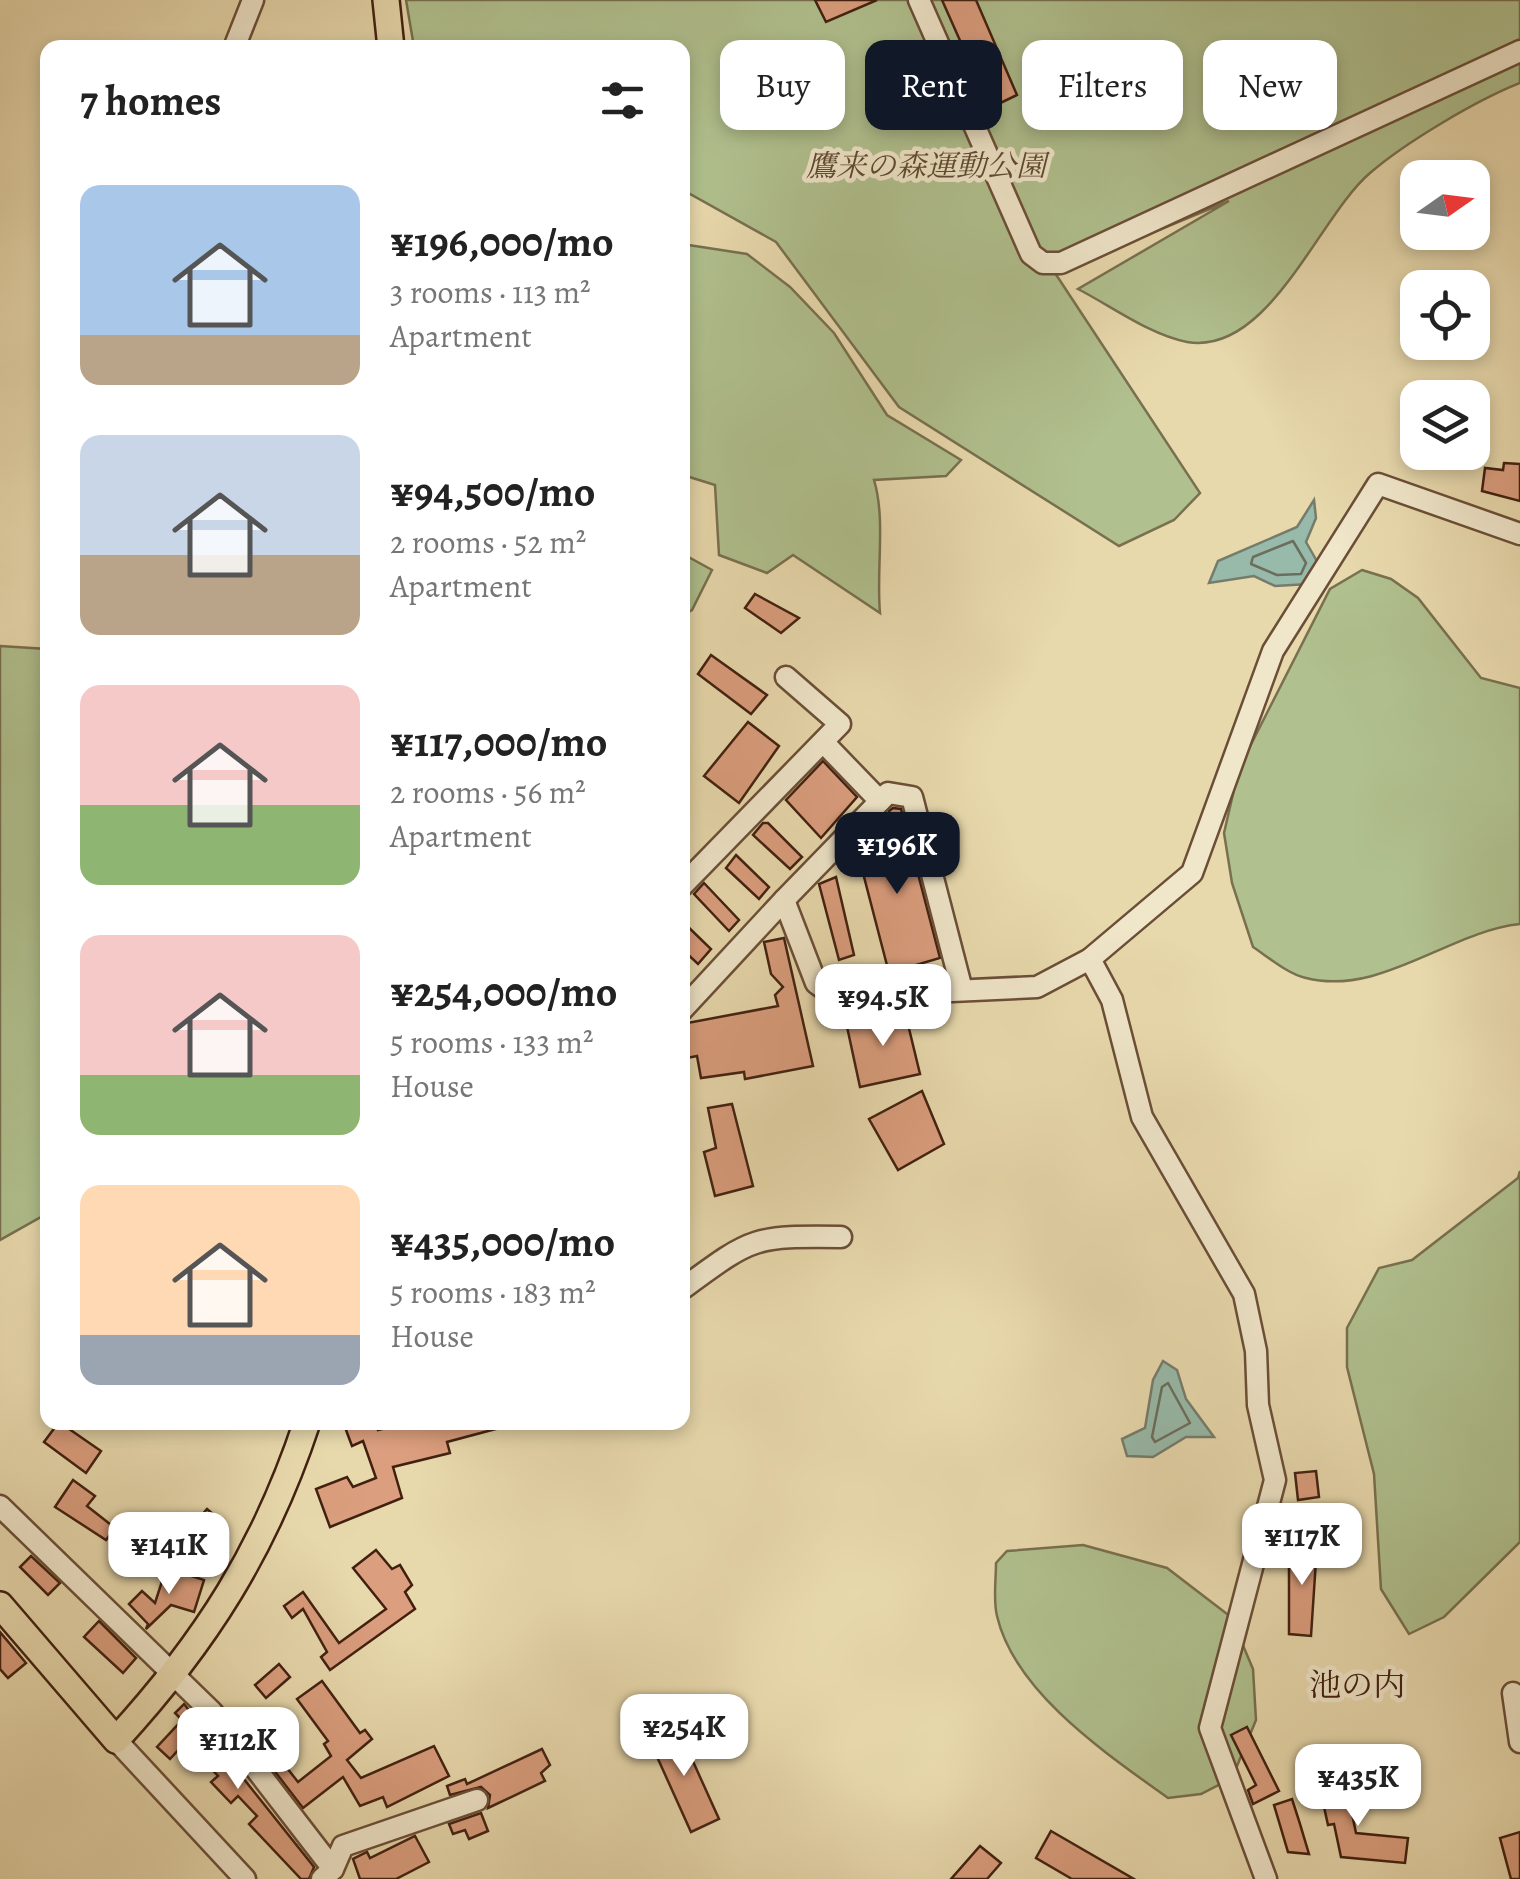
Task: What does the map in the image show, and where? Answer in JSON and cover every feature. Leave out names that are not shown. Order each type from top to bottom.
[{"type":"main road","points":[[386,0],[390,40]]},
{"type":"main road","points":[[0,1605],[116,1740],[172,1678],[242,1576],[304,1430]]},
{"type":"street","points":[[237,40],[252,0]]},
{"type":"street","points":[[919,0],[1031,254],[1043,262],[1061,263],[1520,51]]},
{"type":"street","points":[[784,900],[816,983],[854,1010],[930,992],[1036,987],[1090,959],[1192,872],[1274,651],[1378,484],[1520,534]]},
{"type":"street","points":[[690,878],[825,744],[840,724],[786,677]]},
{"type":"street","points":[[825,744],[880,801]]},
{"type":"street","points":[[690,1001],[888,793],[912,797],[962,990]]},
{"type":"street","points":[[1090,959],[1118,1019],[1142,1116],[1244,1294],[1256,1350],[1258,1405],[1275,1480],[1210,1728],[1266,1879]]},
{"type":"street","points":[[690,1283],[749,1242],[777,1236],[841,1238]]},
{"type":"street","points":[[0,1506],[172,1678],[212,1712],[328,1874],[343,1846],[477,1800]]},
{"type":"street","points":[[1512,1693],[1520,1742]]},
{"type":"street","points":[[116,1740],[245,1879]]},
{"type":"green space","name":"鷹来の森運動公園","points":[[406,0],[1520,0],[1520,83],[1442,123],[1370,173],[1267,306],[1243,328],[1216,341],[1187,342],[1173,338],[1145,327],[1078,289],[1229,201],[1055,273],[1200,493],[1174,520],[1119,546],[899,407],[776,242],[690,194],[690,40],[413,40]]},
{"type":"green space","points":[[690,245],[747,254],[790,287],[834,333],[887,415],[961,460],[946,476],[874,480],[879,511],[880,613],[793,555],[767,573],[719,555],[715,485],[690,477]]},
{"type":"green space","points":[[690,558],[712,570],[690,611]]},
{"type":"green space","points":[[1362,570],[1391,579],[1418,598],[1481,678],[1520,688],[1520,924],[1467,938],[1388,971],[1334,981],[1299,976],[1253,947],[1232,883],[1224,833],[1239,768],[1330,589]]},
{"type":"green space","points":[[0,646],[40,649],[40,1218],[0,1240]]},
{"type":"green space","points":[[1520,1171],[1520,1542],[1444,1617],[1409,1634],[1381,1589],[1374,1474],[1347,1367],[1347,1328],[1379,1268],[1412,1260],[1518,1178]]},
{"type":"green space","points":[[1083,1545],[1167,1568],[1231,1617],[1253,1669],[1256,1720],[1232,1778],[1201,1794],[1168,1798],[1066,1719],[1023,1671],[997,1616],[996,1563],[1007,1551]]},
{"type":"water","points":[[1314,500],[1316,518],[1306,542],[1318,563],[1309,584],[1275,586],[1254,576],[1209,583],[1218,561],[1297,527]]},
{"type":"water","points":[[1163,1361],[1177,1370],[1186,1399],[1214,1437],[1186,1437],[1153,1457],[1127,1456],[1122,1439],[1145,1428],[1153,1380]]},
{"type":"building","points":[[815,0],[877,0],[826,22]]},
{"type":"building","points":[[942,0],[976,0],[993,40],[960,40]]},
{"type":"building","points":[[1002,60],[1017,95],[1002,102]]},
{"type":"building","points":[[1504,463],[1520,464],[1520,501],[1482,491],[1485,470],[1503,470]]},
{"type":"building","points":[[755,594],[799,618],[781,633],[745,608]]},
{"type":"building","points":[[711,655],[767,695],[751,714],[698,674]]},
{"type":"building","points":[[748,722],[779,746],[739,803],[704,776]]},
{"type":"building","points":[[823,761],[857,797],[821,838],[786,800]]},
{"type":"building","points":[[901,809],[940,958],[889,973],[856,846],[862,839],[894,831],[889,811]]},
{"type":"building","points":[[763,823],[768,823],[802,857],[790,869],[753,835]]},
{"type":"building","points":[[736,855],[769,887],[759,899],[726,868]]},
{"type":"building","points":[[836,877],[854,955],[839,960],[819,884]]},
{"type":"building","points":[[704,883],[739,920],[729,931],[694,894]]},
{"type":"building","points":[[690,929],[711,949],[698,964],[690,956]]},
{"type":"building","points":[[784,938],[813,1066],[745,1079],[744,1072],[701,1078],[697,1056],[690,1057],[690,1022],[778,1006],[775,995],[783,987],[771,974],[764,942]]},
{"type":"building","points":[[905,1012],[920,1074],[860,1087],[846,1022]]},
{"type":"building","points":[[922,1091],[944,1144],[898,1170],[869,1119]]},
{"type":"building","points":[[732,1104],[753,1186],[715,1196],[704,1152],[716,1148],[708,1108]]},
{"type":"building","points":[[53,1430],[71,1430],[101,1451],[86,1473],[44,1442]]},
{"type":"building","points":[[346,1430],[492,1430],[447,1442],[450,1453],[393,1467],[402,1498],[330,1527],[316,1489],[347,1477],[353,1487],[376,1478],[363,1441],[352,1446]]},
{"type":"building","points":[[1316,1471],[1319,1497],[1298,1500],[1295,1473]]},
{"type":"building","points":[[73,1480],[95,1496],[87,1506],[115,1528],[106,1540],[55,1507]]},
{"type":"building","points":[[207,1509],[220,1520],[207,1535],[219,1546],[202,1565],[165,1533],[182,1514],[194,1524]]},
{"type":"building","points":[[1289,1543],[1317,1545],[1311,1636],[1289,1634]]},
{"type":"building","points":[[376,1550],[392,1569],[400,1565],[412,1585],[405,1592],[415,1609],[330,1670],[321,1657],[327,1652],[303,1609],[292,1618],[284,1606],[303,1592],[339,1643],[386,1609],[353,1568]]},
{"type":"building","points":[[31,1556],[60,1583],[48,1595],[20,1567]]},
{"type":"building","points":[[176,1571],[204,1580],[194,1612],[171,1605],[146,1629],[148,1624],[129,1604],[142,1591],[155,1603],[164,1575],[173,1578]]},
{"type":"building","points":[[99,1621],[136,1658],[123,1673],[84,1637]]},
{"type":"building","points":[[0,1632],[26,1663],[8,1678],[0,1669]]},
{"type":"building","points":[[279,1664],[290,1677],[266,1698],[255,1685]]},
{"type":"building","points":[[322,1681],[360,1733],[365,1730],[372,1739],[347,1760],[361,1778],[434,1746],[449,1776],[387,1807],[383,1797],[360,1806],[343,1777],[303,1808],[253,1743],[262,1736],[298,1782],[331,1756],[324,1744],[328,1741],[297,1699]]},
{"type":"building","points":[[184,1704],[314,1867],[309,1879],[301,1879],[249,1824],[257,1816],[238,1796],[231,1803],[211,1782],[218,1776],[204,1761],[211,1754],[193,1734],[170,1759],[157,1747],[182,1720],[175,1713]]},
{"type":"building","points":[[677,1726],[719,1819],[691,1832],[649,1739]]},
{"type":"building","points":[[1247,1727],[1279,1791],[1253,1804],[1248,1790],[1256,1785],[1231,1735]]},
{"type":"building","points":[[542,1749],[550,1765],[541,1773],[545,1781],[488,1808],[490,1795],[481,1787],[450,1795],[447,1786],[465,1779],[467,1784]]},
{"type":"building","points":[[1345,1779],[1356,1833],[1408,1838],[1405,1863],[1341,1857],[1334,1824],[1328,1825],[1319,1784]]},
{"type":"building","points":[[1292,1799],[1309,1854],[1288,1852],[1274,1805]]},
{"type":"building","points":[[481,1813],[488,1831],[469,1839],[465,1830],[453,1834],[449,1824]]},
{"type":"building","points":[[1051,1831],[1134,1879],[1072,1879],[1036,1858]]},
{"type":"building","points":[[1520,1832],[1520,1879],[1511,1879],[1500,1838]]},
{"type":"building","points":[[415,1836],[429,1862],[396,1879],[360,1879],[353,1859],[367,1852],[370,1858]]},
{"type":"building","points":[[980,1846],[1001,1863],[987,1879],[951,1879]]},
{"type":"district","name":"池の内","points":[[1357,1685]]}]
